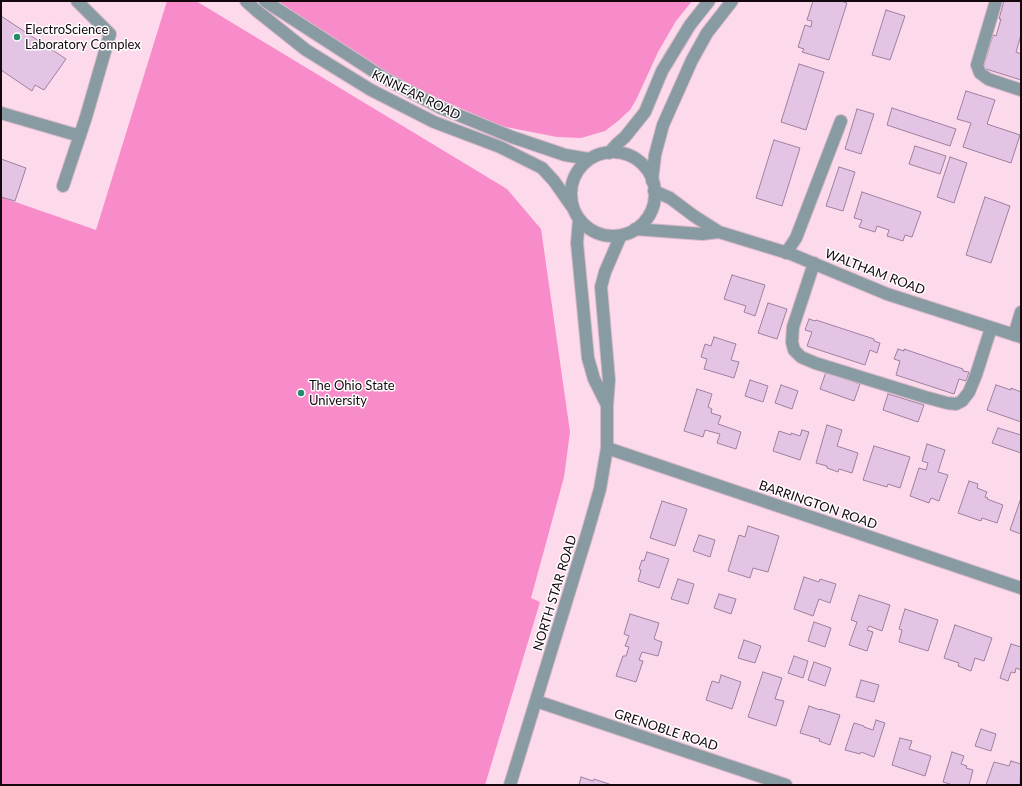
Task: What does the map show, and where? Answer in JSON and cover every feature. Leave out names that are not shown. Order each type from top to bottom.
[{"type":"street","points":[[63,186],[80,136],[110,34],[77,1]]},
{"type":"street","name":"KINNEAR ROAD","points":[[246,1],[306,50],[371,90],[434,122],[500,148],[542,168],[554,181],[573,208]]},
{"type":"street","name":"KINNEAR ROAD","points":[[265,1],[384,78],[441,108],[512,137],[565,155],[589,160]]},
{"type":"street","points":[[609,152],[625,137],[645,112],[662,71],[690,25],[709,1]]},
{"type":"street","points":[[653,186],[646,168],[635,159],[622,153],[609,152],[598,155],[582,166],[573,181],[571,199],[573,208],[579,219],[598,233],[609,236],[621,235],[629,233],[644,222],[650,213],[654,202],[653,186],[655,155],[663,126],[699,46],[707,33],[732,1]]},
{"type":"street","points":[[996,1],[977,65],[980,74],[988,79],[1021,90]]},
{"type":"street","points":[[1,113],[80,136]]},
{"type":"street","points":[[786,253],[796,238],[841,121]]},
{"type":"street","name":"WALTHAM ROAD","points":[[653,186],[719,232],[814,263],[887,294],[1017,336]]},
{"type":"street","name":"NORTH STAR ROAD","points":[[579,219],[577,243],[588,358],[594,379],[607,406]]},
{"type":"street","name":"WALTHAM ROAD","points":[[635,229],[702,234],[719,232]]},
{"type":"street","name":"NORTH STAR ROAD","points":[[510,785],[600,489],[607,448],[607,406],[609,380],[601,287],[605,272],[621,235]]},
{"type":"street","points":[[814,263],[794,328],[792,342],[794,350],[801,357],[815,363],[947,404],[956,404],[962,401],[969,392],[991,328]]},
{"type":"street","points":[[1017,336],[1021,312]]},
{"type":"street","name":"BARRINGTON ROAD","points":[[607,448],[1021,588]]},
{"type":"street","name":"GRENOBLE ROAD","points":[[536,701],[786,785]]},
{"type":"shaded area","name":"The Ohio State University","points":[[167,1],[196,1],[507,189],[541,229],[570,432],[564,477],[531,598],[540,602],[485,785],[1,785],[1,197],[96,230]]},
{"type":"shaded area","points":[[278,1],[692,1],[676,21],[658,52],[630,110],[605,131],[581,138],[557,137],[501,126],[424,92],[368,62]]},
{"type":"building","points":[[813,1],[841,1],[847,3],[829,60],[802,52],[804,49],[798,47],[805,25],[811,27],[812,21],[807,20]]},
{"type":"building","points":[[1004,1],[1021,1],[1021,35],[1016,52],[1021,54],[1021,80],[983,68],[993,35],[996,36]]},
{"type":"building","points":[[886,10],[905,16],[890,60],[872,55]]},
{"type":"building","name":"ElectroScience Laboratory Complex","points":[[1,16],[66,59],[44,90],[35,85],[32,91],[1,70]]},
{"type":"building","points":[[799,64],[824,72],[806,130],[781,122]]},
{"type":"building","points":[[966,91],[995,100],[987,124],[1020,135],[1011,163],[963,147],[971,123],[957,119]]},
{"type":"building","points":[[892,108],[956,129],[950,146],[887,125]]},
{"type":"building","points":[[857,109],[874,114],[861,154],[845,149]]},
{"type":"building","points":[[774,140],[800,148],[782,206],[756,198]]},
{"type":"building","points":[[915,146],[946,156],[940,174],[909,164]]},
{"type":"building","points":[[950,157],[967,163],[954,203],[937,197]]},
{"type":"building","points":[[1,159],[26,168],[15,201],[1,197]]},
{"type":"building","points":[[839,167],[855,172],[843,211],[826,206]]},
{"type":"building","points":[[862,192],[921,212],[912,237],[905,235],[903,241],[887,236],[889,230],[877,226],[875,232],[859,227],[862,220],[854,218]]},
{"type":"building","points":[[985,197],[1010,206],[991,263],[966,255]]},
{"type":"building","points":[[732,275],[765,285],[755,316],[744,312],[746,306],[724,299]]},
{"type":"building","points":[[768,303],[787,309],[777,339],[758,333]]},
{"type":"building","points":[[809,319],[874,339],[874,341],[880,343],[877,353],[870,350],[865,365],[807,346],[812,332],[805,330]]},
{"type":"building","points":[[714,337],[736,344],[731,360],[739,362],[734,378],[704,369],[707,359],[701,357],[705,344],[711,346]]},
{"type":"building","points":[[898,349],[904,351],[904,349],[963,369],[963,371],[969,372],[966,381],[959,379],[954,394],[896,375],[900,361],[894,359]]},
{"type":"building","points":[[826,372],[860,384],[854,401],[820,389]]},
{"type":"building","points":[[750,380],[768,386],[763,402],[745,396]]},
{"type":"building","points":[[781,385],[798,391],[792,409],[775,403]]},
{"type":"building","points":[[996,385],[1021,392],[1021,422],[987,410]]},
{"type":"building","points":[[697,389],[712,394],[708,407],[712,409],[711,413],[721,416],[718,424],[741,432],[736,449],[717,443],[720,434],[705,430],[703,437],[684,431]]},
{"type":"building","points":[[888,394],[924,405],[918,422],[883,410]]},
{"type":"building","points":[[827,425],[842,430],[837,446],[858,453],[852,473],[839,469],[838,472],[827,468],[827,466],[816,463]]},
{"type":"building","points":[[998,428],[1021,435],[1021,453],[992,443]]},
{"type":"building","points":[[802,430],[809,432],[800,460],[773,451],[779,431],[800,436]]},
{"type":"building","points":[[927,444],[945,450],[938,472],[948,475],[939,501],[931,498],[929,503],[910,496],[919,468],[926,470],[928,463],[922,461]]},
{"type":"building","points":[[874,446],[910,457],[900,488],[888,484],[887,487],[863,480]]},
{"type":"building","points":[[969,481],[978,484],[977,488],[987,492],[985,497],[988,498],[987,499],[1003,505],[997,523],[982,518],[981,521],[958,513]]},
{"type":"building","points":[[1021,498],[1021,534],[1010,530]]},
{"type":"building","points":[[662,501],[687,509],[675,546],[650,538]]},
{"type":"building","points":[[748,526],[779,536],[768,572],[753,568],[750,578],[728,571],[739,535],[745,537]]},
{"type":"building","points":[[699,535],[715,540],[710,557],[693,551]]},
{"type":"building","points":[[647,552],[669,559],[659,588],[638,581],[641,570],[639,569]]},
{"type":"building","points":[[804,577],[819,582],[820,579],[836,584],[830,603],[819,599],[813,616],[794,609]]},
{"type":"building","points":[[678,579],[694,584],[688,604],[671,599]]},
{"type":"building","points":[[719,594],[736,599],[731,614],[714,608]]},
{"type":"building","points":[[859,595],[890,605],[882,631],[869,626],[867,630],[873,632],[867,651],[849,645],[857,622],[851,620]]},
{"type":"building","points":[[905,609],[938,620],[928,651],[899,642],[902,630],[899,629]]},
{"type":"building","points":[[630,614],[659,623],[654,639],[662,642],[658,656],[642,652],[639,660],[643,661],[636,682],[616,676],[623,656],[626,656],[629,647],[625,646],[629,636],[624,634]]},
{"type":"building","points":[[814,622],[831,628],[825,647],[808,641]]},
{"type":"building","points":[[955,625],[992,638],[984,661],[975,658],[971,671],[958,666],[959,663],[944,658]]},
{"type":"building","points":[[744,640],[761,646],[755,663],[738,658]]},
{"type":"building","points":[[1011,644],[1021,647],[1021,670],[1016,668],[1015,673],[1011,672],[1008,681],[1000,678]]},
{"type":"building","points":[[794,656],[808,661],[803,678],[788,673]]},
{"type":"building","points":[[814,662],[831,668],[825,686],[808,680]]},
{"type":"building","points":[[763,672],[782,678],[775,699],[784,701],[776,726],[748,717]]},
{"type":"building","points":[[721,675],[741,682],[732,709],[706,700],[712,681],[719,683]]},
{"type":"building","points":[[861,680],[879,685],[874,702],[856,697]]},
{"type":"building","points":[[809,706],[840,715],[830,745],[819,741],[820,739],[800,733]]},
{"type":"building","points":[[876,720],[885,723],[874,757],[861,752],[860,754],[845,750],[854,723],[873,730]]},
{"type":"building","points":[[981,729],[996,734],[991,751],[975,746]]},
{"type":"building","points":[[900,738],[912,741],[909,749],[931,756],[925,776],[892,765]]},
{"type":"building","points":[[952,752],[964,756],[961,764],[967,766],[966,768],[973,770],[969,785],[953,785],[943,782]]},
{"type":"building","points":[[1011,761],[1021,764],[1020,785],[986,785],[994,762],[1009,766]]},
{"type":"building","points":[[581,777],[593,781],[594,779],[612,785],[579,785]]},
{"type":"place","name":"ElectroScience Laboratory Complex","points":[[17,37]]},
{"type":"place","name":"The Ohio State University","points":[[301,393]]}]
